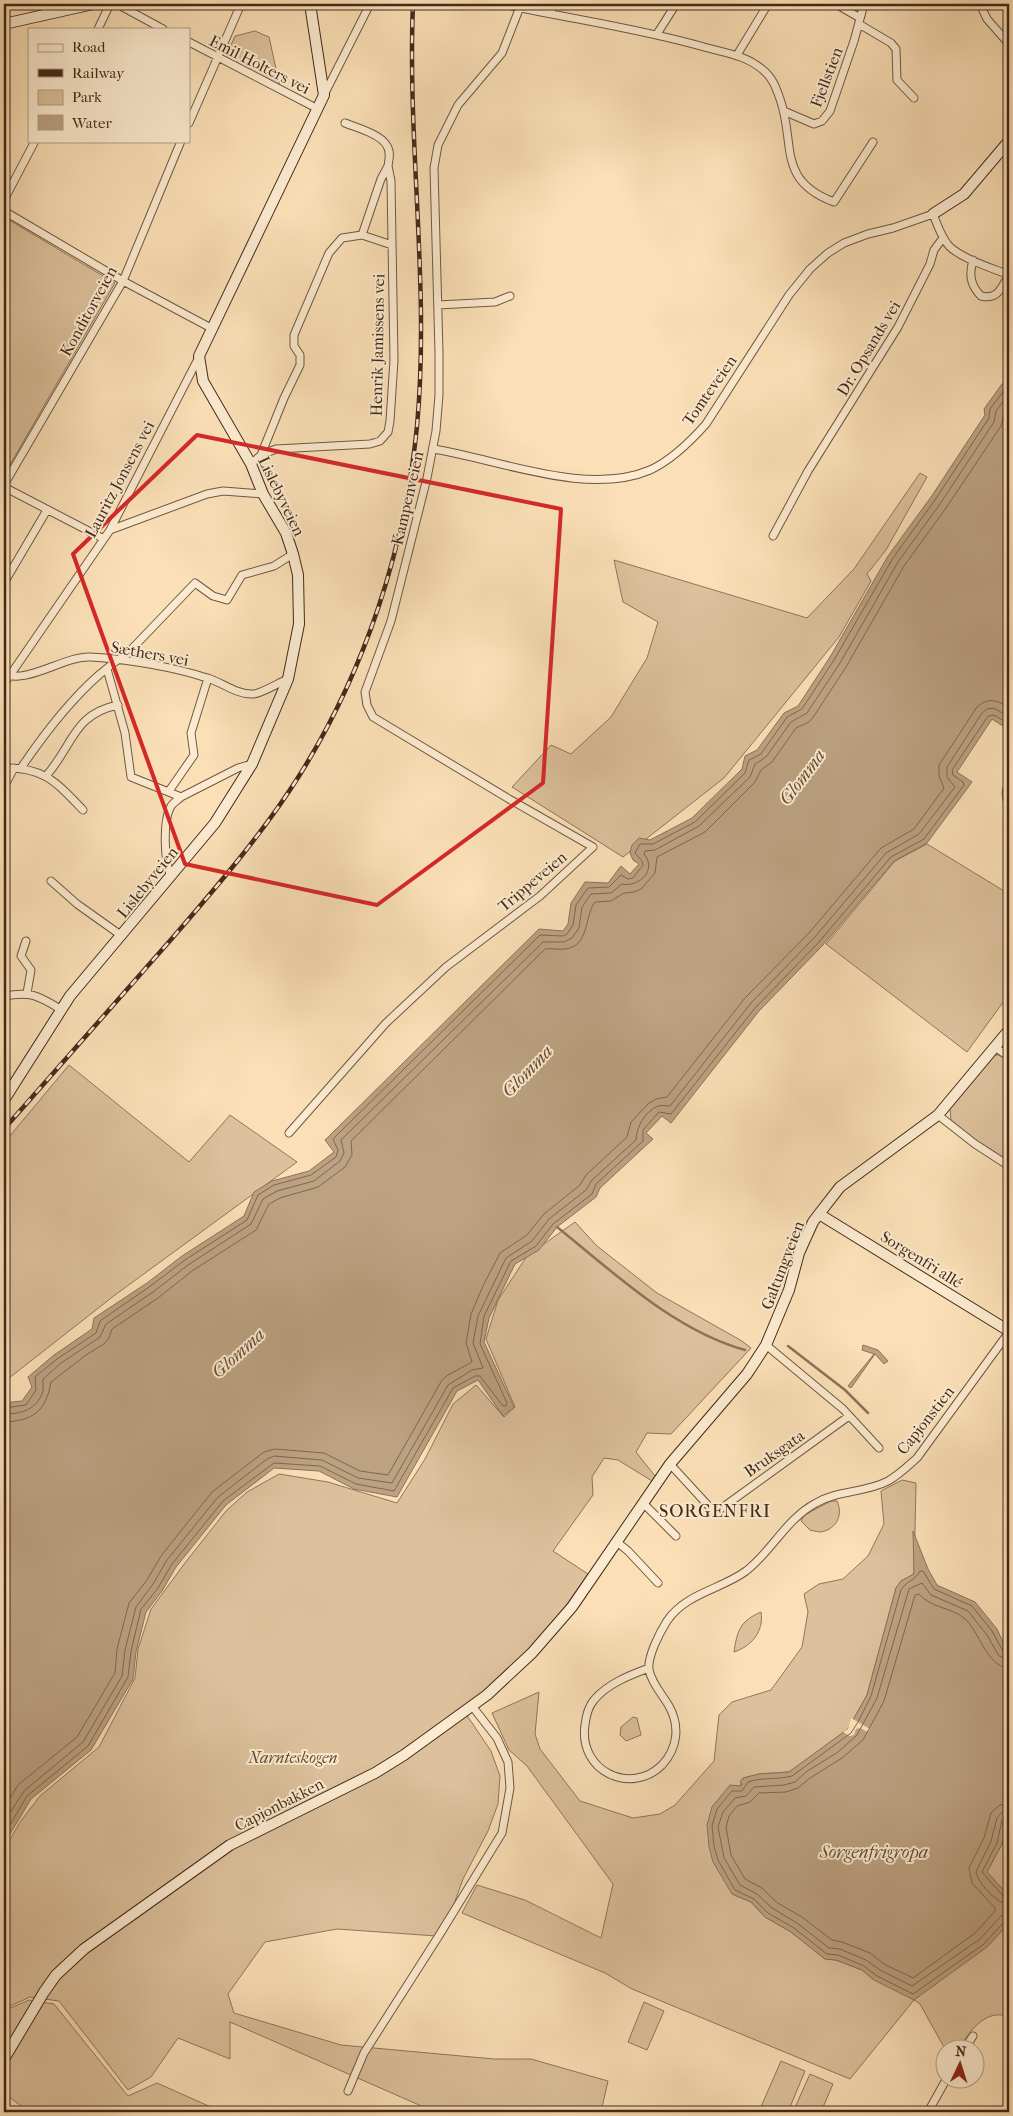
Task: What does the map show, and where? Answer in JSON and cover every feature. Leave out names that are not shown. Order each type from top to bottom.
[{"type":"street","points":[[4,24],[93,4]]},
{"type":"street","points":[[98,28],[110,4]]},
{"type":"street","points":[[117,4],[161,28]]},
{"type":"street","points":[[190,121],[216,57],[241,4]]},
{"type":"street","points":[[310,4],[324,95]]},
{"type":"street","points":[[199,356],[324,95],[370,4]]},
{"type":"street","points":[[503,4],[657,34],[737,55],[764,70],[773,81],[786,112],[788,151],[799,180],[809,189],[834,202],[873,142]]},
{"type":"street","points":[[551,12],[554,4]]},
{"type":"street","points":[[657,34],[676,4]]},
{"type":"street","points":[[737,55],[768,4]]},
{"type":"street","points":[[836,4],[891,43],[896,49],[897,80],[914,98]]},
{"type":"street","name":"Fjellstien","points":[[786,112],[814,124],[822,121],[830,111],[864,4]]},
{"type":"street","points":[[980,4],[980,9],[987,19],[1009,44]]},
{"type":"street","name":"Kampenveien","points":[[365,692],[391,621],[433,449],[439,396],[434,168],[438,145],[458,105],[502,53],[520,7]]},
{"type":"street","name":"Emil Holters vei","points":[[190,43],[318,109]]},
{"type":"street","name":"Henrik Jamissens vei","points":[[251,464],[261,455],[276,449],[370,444],[380,440],[388,432],[394,360],[389,154],[387,145],[375,135],[345,123]]},
{"type":"street","name":"Tomteveien","points":[[433,449],[489,462],[588,479],[607,480],[623,478],[651,469],[683,447],[706,424],[789,294],[810,269],[828,253],[844,243],[933,214],[964,194],[1009,141]]},
{"type":"street","points":[[4,200],[34,142]]},
{"type":"street","name":"Konditorveien","points":[[4,486],[123,281],[181,142]]},
{"type":"street","points":[[388,166],[381,180],[362,235],[392,245]]},
{"type":"street","points":[[4,210],[123,281],[211,328]]},
{"type":"street","points":[[933,214],[943,238],[950,247],[973,260],[1009,275],[999,293],[993,297],[981,296],[975,290],[971,280],[973,260]]},
{"type":"street","name":"Henrik Jamissens vei","points":[[261,455],[284,398],[300,365],[300,355],[294,346],[294,335],[329,253],[342,238],[362,235]]},
{"type":"street","name":"Dr. Opsands vei","points":[[773,536],[813,464],[898,327],[930,264],[934,250],[943,238]]},
{"type":"street","points":[[438,305],[495,302],[510,296]]},
{"type":"street","name":"Lislebyveien","points":[[4,1100],[70,996],[215,823],[252,764],[288,679],[299,624],[298,574],[293,554],[286,533],[263,494],[251,464],[203,381],[199,356]]},
{"type":"street","name":"Lauritz Jonsens vei","points":[[4,684],[6,675],[110,530],[199,356]]},
{"type":"street","points":[[4,486],[104,539]]},
{"type":"street","points":[[110,530],[207,494],[223,491],[263,494]]},
{"type":"street","points":[[4,583],[47,510]]},
{"type":"street","points":[[4,787],[64,711],[115,660],[124,656],[195,583],[213,596],[227,600],[242,575],[274,566],[293,554]]},
{"type":"street","name":"Sæthers vei","points":[[6,675],[36,672],[80,657],[161,667],[208,678],[237,690],[254,694],[288,679]]},
{"type":"street","points":[[106,669],[125,733],[132,777],[181,797]]},
{"type":"street","points":[[169,791],[194,755],[190,733],[208,678]]},
{"type":"street","name":"Trippeveien","points":[[289,1133],[386,1023],[446,967],[540,896],[592,847],[372,717],[367,705],[365,692]]},
{"type":"street","points":[[46,776],[56,764],[84,720],[99,710],[118,705]]},
{"type":"street","points":[[171,876],[165,859],[169,813],[172,804],[181,797],[238,768],[252,764]]},
{"type":"street","points":[[4,768],[34,770],[46,776],[83,810]]},
{"type":"street","points":[[1009,786],[1006,788],[1009,800]]},
{"type":"street","points":[[52,882],[77,904],[122,936]]},
{"type":"street","points":[[26,941],[21,952],[21,958],[31,970],[27,993]]},
{"type":"street","points":[[4,996],[27,993],[40,997],[62,1010]]},
{"type":"street","name":"Galtungveien","points":[[617,1542],[670,1464],[747,1374],[766,1345],[789,1290],[799,1253],[818,1214],[840,1187],[938,1116],[1009,1030]]},
{"type":"street","points":[[995,1047],[1009,1057]]},
{"type":"street","points":[[938,1116],[974,1144],[1009,1166]]},
{"type":"street","name":"Sorgenfri allé","points":[[818,1214],[1009,1331]]},
{"type":"street","name":"Capjonstien","points":[[649,1668],[658,1636],[673,1612],[683,1604],[745,1571],[769,1549],[796,1517],[816,1503],[826,1498],[888,1481],[917,1458],[1009,1331]]},
{"type":"street","points":[[766,1345],[849,1416],[879,1448]]},
{"type":"street","name":"Bruksgata","points":[[670,1464],[715,1513],[849,1416]]},
{"type":"street","points":[[643,1503],[676,1536]]},
{"type":"street","points":[[617,1542],[658,1583]]},
{"type":"street","name":"Capjonbakken","points":[[4,2059],[56,1975],[84,1949],[230,1846],[375,1773],[472,1706],[512,1674],[558,1625],[617,1542]]},
{"type":"street","points":[[649,1668],[652,1680],[674,1717],[676,1741],[669,1758],[660,1767],[645,1776],[635,1778],[615,1776],[595,1765],[585,1747],[584,1728],[588,1710],[594,1700],[612,1685],[649,1668]]},
{"type":"street","points":[[348,2091],[364,2053],[502,1833],[510,1788],[508,1762],[497,1738],[472,1706]]},
{"type":"street","points":[[928,2112],[942,2088]]},
{"type":"highlighted area","points":[[197,435],[561,509],[543,783],[377,905],[185,864],[73,554]]},
{"type":"green space","points":[[255,31],[269,37],[280,87],[228,60],[227,54],[235,36]]},
{"type":"green space","points":[[4,217],[115,283],[4,475]]},
{"type":"green space","points":[[920,473],[927,477],[886,550],[867,574],[871,581],[839,637],[724,778],[623,857],[512,787],[551,745],[571,754],[611,717],[647,658],[658,622],[623,602],[614,560],[807,618],[854,569]]},
{"type":"green space","points":[[927,844],[1009,894],[1009,994],[967,1052],[826,944],[895,861]]},
{"type":"green space","points":[[994,1055],[1000,1055],[1009,1060],[1009,1161],[973,1138],[951,1120],[950,1109]]},
{"type":"green space","points":[[69,1065],[189,1162],[230,1115],[297,1162],[115,1295],[4,1382],[4,1143]]},
{"type":"green space","name":"Narnteskogen","points":[[575,1222],[597,1246],[657,1293],[751,1348],[671,1434],[647,1433],[636,1452],[655,1476],[652,1481],[618,1460],[604,1458],[592,1477],[593,1495],[553,1551],[588,1574],[556,1620],[516,1665],[464,1711],[491,1751],[500,1776],[498,1804],[488,1831],[463,1879],[451,1912],[436,1936],[337,1929],[265,1942],[228,1994],[234,2013],[341,2045],[494,2059],[531,2059],[608,2081],[601,2112],[435,2112],[230,2022],[230,2059],[178,2038],[151,2077],[128,2090],[59,2001],[30,1997],[4,2009],[4,1850],[20,1822],[40,1796],[99,1747],[135,1678],[138,1649],[151,1609],[226,1511],[247,1492],[279,1474],[328,1482],[397,1503],[425,1459],[453,1404],[476,1385],[504,1417],[515,1407],[486,1339],[498,1300],[527,1256]]},
{"type":"green space","points":[[902,1480],[916,1483],[914,1574],[901,1581],[896,1588],[867,1695],[848,1729],[789,1772],[759,1774],[743,1778],[740,1786],[730,1786],[712,1807],[732,1894],[751,1902],[765,1917],[791,1932],[825,1959],[836,1960],[862,1970],[874,1980],[987,1947],[1009,1923],[1009,2017],[1003,2015],[991,2016],[980,2022],[966,2038],[939,2038],[920,2004],[914,2000],[850,2079],[632,1989],[605,1973],[462,1913],[477,1885],[525,1900],[601,1938],[613,1884],[527,1766],[509,1750],[492,1713],[539,1692],[535,1734],[540,1749],[580,1801],[633,1818],[660,1814],[675,1805],[714,1761],[719,1715],[732,1702],[771,1690],[802,1647],[808,1612],[804,1594],[819,1584],[843,1579],[868,1556],[884,1524],[881,1491]]},
{"type":"green space","points":[[831,1501],[837,1501],[839,1517],[830,1529],[819,1532],[810,1530],[801,1521],[810,1512]]},
{"type":"green space","points":[[761,1612],[761,1625],[755,1637],[746,1646],[734,1652],[738,1632],[744,1623]]},
{"type":"green space","points":[[633,1717],[637,1718],[641,1735],[626,1741],[620,1735],[621,1727]]},
{"type":"green space","points":[[1009,1818],[1009,1899],[1008,1895],[987,1872],[1002,1844]]},
{"type":"green space","points":[[29,2000],[54,2004],[128,2096],[157,2083],[222,2112],[29,2112],[4,2093],[4,2011]]},
{"type":"green space","points":[[644,2002],[664,2011],[647,2050],[628,2042]]},
{"type":"green space","points":[[781,2061],[805,2071],[788,2112],[768,2112],[760,2109]]},
{"type":"green space","points":[[810,2074],[833,2084],[821,2112],[793,2112]]},
{"type":"water","name":"Glomma","points":[[1009,378],[1009,730],[992,719],[957,772],[972,782],[927,843],[894,861],[823,945],[759,1011],[671,1123],[662,1116],[646,1133],[653,1139],[600,1188],[596,1197],[557,1227],[539,1250],[515,1264],[489,1318],[484,1342],[514,1407],[503,1416],[478,1380],[457,1391],[397,1497],[354,1489],[319,1471],[274,1468],[226,1505],[176,1567],[162,1591],[146,1612],[136,1652],[133,1679],[91,1750],[31,1799],[4,1844],[4,1403],[22,1401],[32,1387],[28,1377],[54,1355],[92,1329],[94,1318],[147,1283],[182,1256],[244,1216],[254,1192],[272,1181],[309,1171],[334,1152],[325,1140],[539,929],[563,931],[568,924],[571,903],[585,882],[608,883],[621,866],[630,874],[639,864],[633,860],[630,853],[632,845],[639,838],[650,840],[692,818],[742,769],[745,756],[757,750],[784,713],[798,706],[830,657],[888,556],[931,497],[985,415],[984,409],[1002,384]]},
{"type":"water","points":[[863,1345],[878,1350],[888,1361],[884,1364],[875,1354],[851,1388],[848,1386],[874,1354],[862,1350]]},
{"type":"water","name":"Sorgenfrigropa","points":[[913,1531],[928,1569],[937,1585],[975,1602],[997,1629],[1009,1655],[1009,1818],[1002,1844],[987,1872],[1008,1895],[1009,1923],[987,1947],[914,2000],[874,1980],[862,1970],[836,1960],[825,1959],[791,1932],[765,1917],[751,1902],[732,1894],[713,1862],[709,1847],[707,1825],[712,1807],[730,1785],[740,1786],[743,1778],[759,1774],[789,1772],[848,1729],[867,1695],[896,1588],[901,1581],[914,1574]]},
{"type":"pier","points":[[851,1718],[870,1729],[868,1732],[860,1728],[856,1729],[854,1735],[850,1736],[843,1732],[848,1729]]},
{"type":"waterway","points":[[557,1227],[623,1281],[670,1315],[719,1341],[745,1350]]},
{"type":"waterway","points":[[788,1346],[845,1390],[868,1413]]},
{"type":"railway","points":[[4,1129],[191,916],[271,818],[323,736],[344,694],[378,608],[403,518],[417,426],[421,321],[413,109],[413,4]]},
{"type":"district","name":"SORGENFRI","points":[[715,1511]]}]
